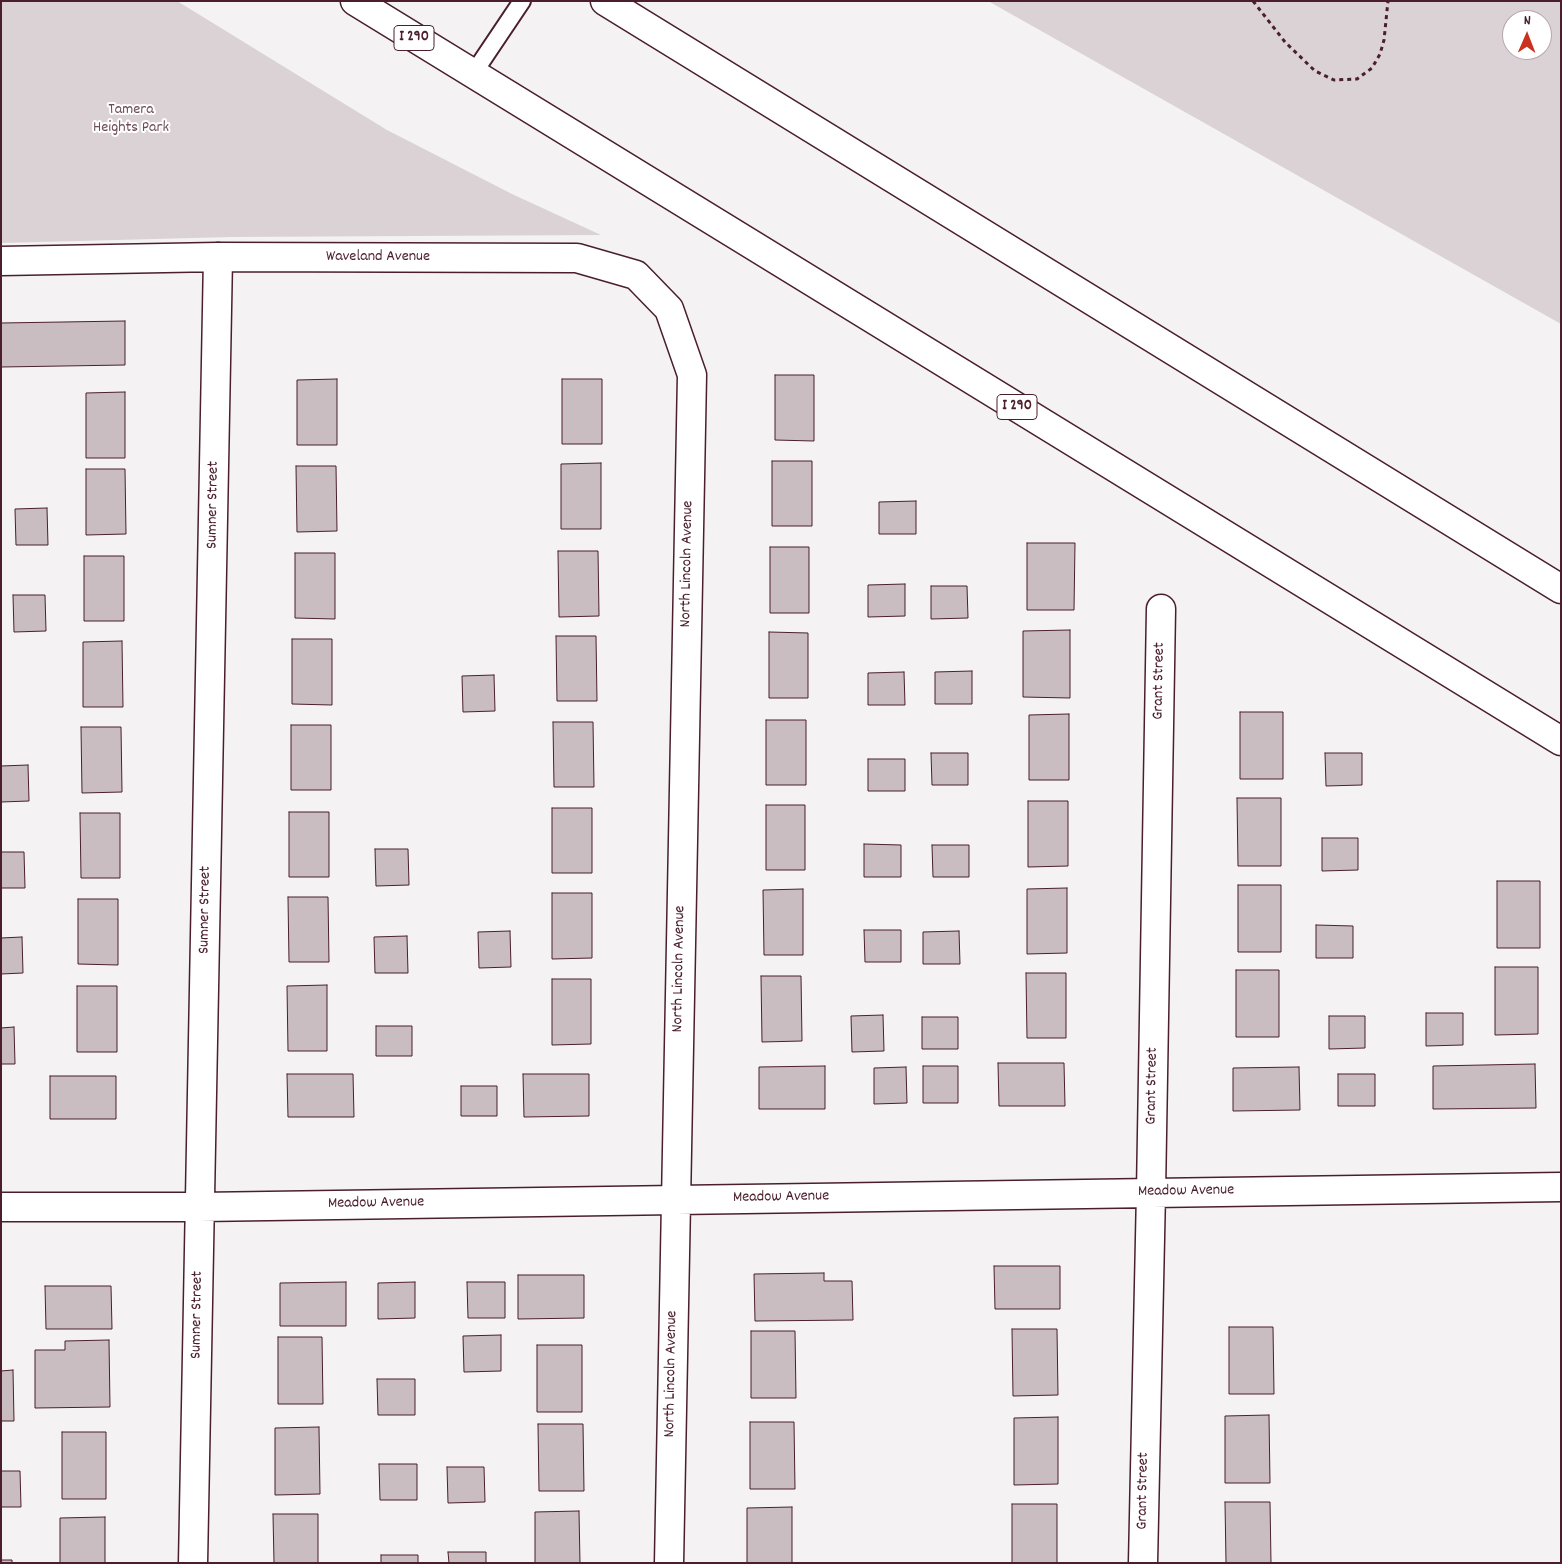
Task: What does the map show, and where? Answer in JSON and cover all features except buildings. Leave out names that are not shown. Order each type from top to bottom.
[{"type":"main road","name":"I 290","points":[[355,1],[1561,741]]},
{"type":"main road","points":[[605,1],[1561,589]]},
{"type":"main road","name":"Waveland Avenue","points":[[1,261],[218,257],[577,258],[636,275],[669,308],[692,375]]},
{"type":"main road","name":"Sumner Street","points":[[193,1563],[218,257]]},
{"type":"main road","name":"North Lincoln Avenue","points":[[668,1563],[692,375]]},
{"type":"main road","name":"Grant Street","points":[[1143,1563],[1161,609]]},
{"type":"main road","name":"Meadow Avenue","points":[[1,1207],[200,1207],[1561,1187]]},
{"type":"lane","points":[[473,74],[522,1]]},
{"type":"path","points":[[1253,1],[1285,42],[1316,71],[1334,80],[1357,79],[1372,68],[1380,54],[1384,40],[1388,1]]},
{"type":"green space","name":"Tamera Heights Park","points":[[1,1],[177,1],[387,130],[512,194],[601,235],[231,237],[1,243]]},
{"type":"green space","points":[[988,1],[1561,1],[1561,324]]}]
